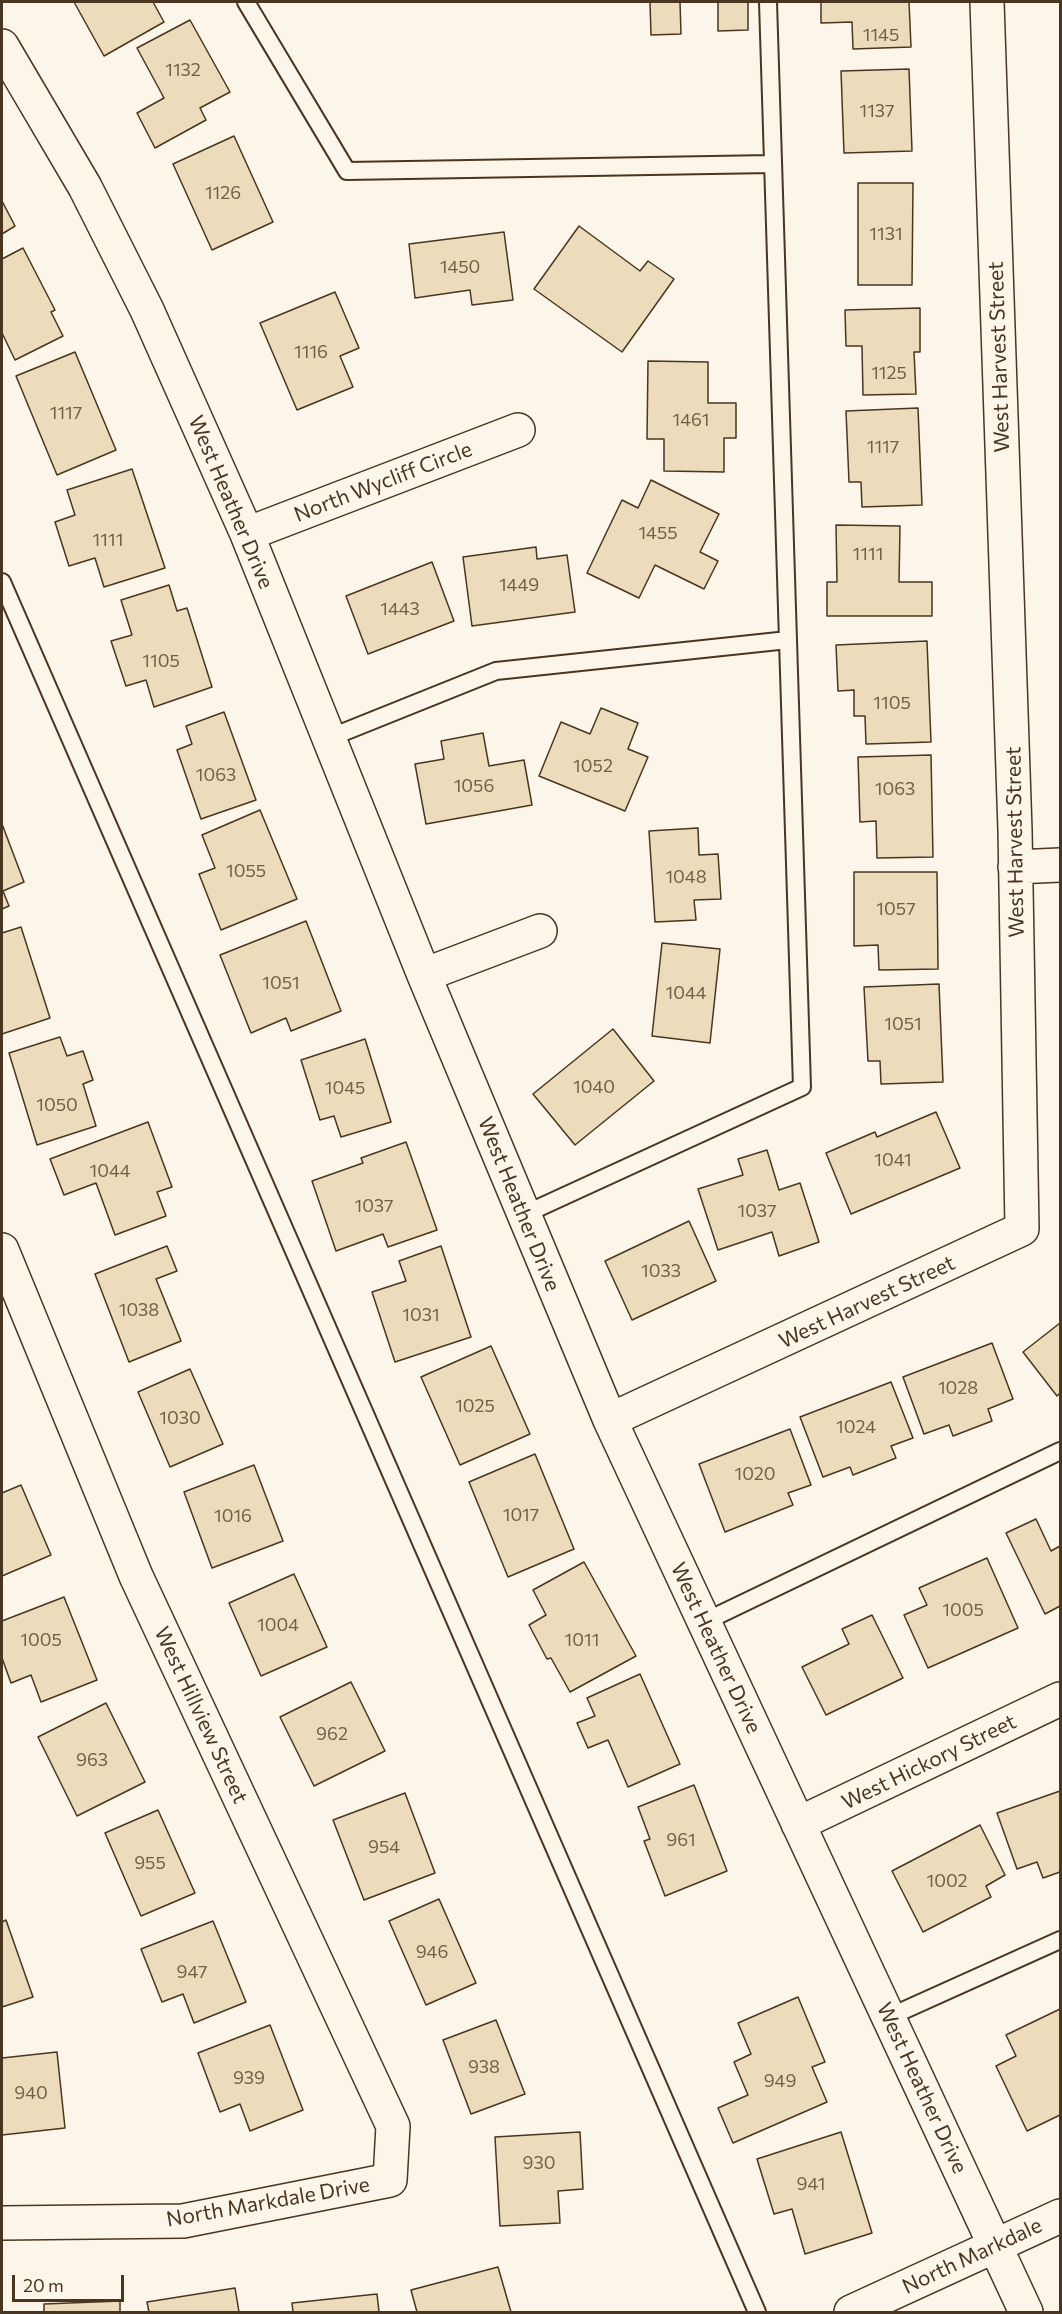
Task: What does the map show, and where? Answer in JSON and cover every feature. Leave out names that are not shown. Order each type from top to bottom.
[{"type":"street","name":"West Harvest Street","points":[[609,1420],[1022,1229],[1016,867],[987,2]]},
{"type":"street","name":"West Heather Drive","points":[[2,46],[90,197],[147,310],[247,534],[424,975],[609,1420],[1026,2313]]},
{"type":"street","name":"North Wycliff Circle","points":[[247,534],[518,430]]},
{"type":"street","points":[[1016,867],[1060,866]]},
{"type":"street","points":[[424,975],[540,931]]},
{"type":"street","name":"West Hillview Street","points":[[2,1250],[10,1296],[136,1576],[393,2126],[390,2180]]},
{"type":"street","name":"West Hickory Street","points":[[798,1824],[1060,1699]]},
{"type":"street","name":"North Markdale Drive","points":[[2,2223],[183,2221],[390,2180]]},
{"type":"street","name":"North Markdale","points":[[851,2313],[994,2244],[1060,2216]]},
{"type":"lane","points":[[246,2],[347,171],[772,164]]},
{"type":"lane","points":[[523,1215],[802,1087],[768,2]]},
{"type":"lane","points":[[2,582],[756,2313]]},
{"type":"lane","points":[[329,738],[496,671],[788,640]]},
{"type":"lane","points":[[704,1622],[1060,1451]]},
{"type":"lane","points":[[889,2017],[1060,1940]]},
{"type":"building","points":[[74,2],[153,2],[164,22],[104,56]]},
{"type":"building","points":[[650,2],[680,2],[681,34],[651,35]]},
{"type":"building","points":[[718,2],[748,2],[748,30],[718,31]]},
{"type":"building","points":[[821,2],[909,2],[911,47],[853,49],[852,22],[821,23]]},
{"type":"building","points":[[190,20],[230,92],[200,108],[206,120],[155,148],[137,113],[164,98],[137,48]]},
{"type":"building","points":[[909,69],[912,151],[844,153],[841,71]]},
{"type":"building","points":[[234,136],[273,222],[212,250],[173,164]]},
{"type":"building","points":[[858,183],[913,183],[912,285],[858,285]]},
{"type":"building","points":[[2,201],[15,226],[2,234]]},
{"type":"building","points":[[579,226],[640,271],[648,261],[674,279],[622,352],[534,289]]},
{"type":"building","points":[[504,232],[513,300],[472,305],[470,290],[415,298],[409,244]]},
{"type":"building","points":[[23,248],[55,310],[51,312],[63,336],[15,360],[2,333],[2,259]]},
{"type":"building","points":[[335,292],[359,348],[340,356],[353,387],[297,410],[260,323]]},
{"type":"building","points":[[920,308],[920,352],[914,352],[916,394],[863,395],[862,346],[846,346],[845,310]]},
{"type":"building","points":[[75,352],[116,450],[57,475],[16,376]]},
{"type":"building","points":[[648,361],[708,362],[708,403],[736,403],[736,438],[724,438],[724,472],[664,471],[664,439],[647,439]]},
{"type":"building","points":[[918,408],[922,505],[862,507],[861,482],[849,482],[846,411]]},
{"type":"building","points":[[132,469],[165,568],[104,587],[95,558],[69,566],[55,522],[75,515],[67,490]]},
{"type":"building","points":[[651,480],[719,514],[700,552],[718,561],[704,589],[655,565],[639,598],[587,573],[622,500],[638,508]]},
{"type":"building","points":[[836,525],[900,526],[899,582],[932,582],[932,616],[827,616],[827,582],[837,582]]},
{"type":"building","points":[[536,547],[537,559],[567,555],[575,612],[472,626],[463,557]]},
{"type":"building","points":[[432,562],[454,621],[368,654],[346,596]]},
{"type":"building","points":[[169,585],[177,611],[187,608],[212,687],[154,707],[146,680],[126,686],[111,641],[132,635],[121,600]]},
{"type":"building","points":[[927,641],[931,742],[866,744],[865,716],[854,716],[854,690],[838,691],[836,645]]},
{"type":"building","points":[[601,708],[638,723],[628,749],[648,757],[625,811],[539,776],[561,722],[590,734]]},
{"type":"building","points":[[224,712],[256,800],[201,819],[177,750],[192,744],[186,726]]},
{"type":"building","points":[[483,733],[489,766],[524,760],[532,805],[426,824],[415,764],[444,759],[441,741]]},
{"type":"building","points":[[931,755],[933,857],[877,858],[876,821],[860,822],[858,757]]},
{"type":"building","points":[[260,810],[297,899],[221,930],[199,874],[215,868],[202,835]]},
{"type":"building","points":[[2,824],[24,882],[3,891],[9,906],[2,909]]},
{"type":"building","points":[[698,828],[699,855],[718,854],[721,899],[694,900],[696,920],[655,922],[649,831]]},
{"type":"building","points":[[854,872],[937,872],[938,969],[879,970],[878,945],[854,946]]},
{"type":"building","points":[[306,921],[341,1011],[291,1031],[286,1018],[251,1033],[220,955]]},
{"type":"building","points":[[21,927],[50,1018],[2,1034],[2,933]]},
{"type":"building","points":[[662,943],[720,949],[710,1043],[652,1036]]},
{"type":"building","points":[[939,984],[943,1082],[881,1084],[880,1061],[868,1061],[864,987]]},
{"type":"building","points":[[613,1029],[654,1081],[575,1145],[533,1094]]},
{"type":"building","points":[[60,1037],[67,1056],[83,1051],[93,1080],[83,1084],[96,1126],[37,1145],[9,1053]]},
{"type":"building","points":[[365,1039],[391,1122],[341,1137],[334,1116],[320,1120],[301,1060]]},
{"type":"building","points":[[936,1112],[960,1168],[851,1214],[826,1153],[875,1132],[877,1137]]},
{"type":"building","points":[[148,1122],[172,1187],[157,1192],[166,1216],[115,1235],[96,1183],[64,1195],[50,1159]]},
{"type":"building","points":[[406,1142],[437,1230],[388,1247],[383,1234],[336,1251],[312,1181],[363,1163],[361,1158]]},
{"type":"building","points":[[767,1150],[779,1190],[800,1183],[819,1242],[779,1256],[772,1232],[718,1250],[698,1189],[743,1175],[738,1159]]},
{"type":"building","points":[[689,1221],[716,1281],[632,1320],[605,1261]]},
{"type":"building","points":[[167,1246],[177,1271],[156,1279],[181,1341],[129,1362],[95,1274]]},
{"type":"building","points":[[441,1246],[471,1337],[395,1362],[372,1292],[406,1281],[399,1261]]},
{"type":"building","points":[[1060,1323],[1060,1393],[1057,1396],[1023,1352]]},
{"type":"building","points":[[992,1343],[1013,1399],[988,1409],[992,1421],[953,1436],[949,1425],[924,1434],[903,1377]]},
{"type":"building","points":[[491,1346],[530,1434],[460,1465],[421,1377]]},
{"type":"building","points":[[190,1369],[223,1444],[170,1467],[138,1392]]},
{"type":"building","points":[[891,1382],[913,1438],[891,1446],[896,1458],[853,1475],[850,1467],[823,1477],[800,1417]]},
{"type":"building","points":[[790,1429],[811,1485],[788,1493],[793,1505],[725,1532],[699,1464]]},
{"type":"building","points":[[535,1454],[574,1549],[508,1577],[469,1482]]},
{"type":"building","points":[[254,1465],[283,1541],[212,1568],[184,1492]]},
{"type":"building","points":[[21,1485],[51,1555],[2,1576],[2,1493]]},
{"type":"building","points":[[1036,1519],[1051,1551],[1060,1546],[1060,1606],[1045,1614],[1006,1533]]},
{"type":"building","points":[[987,1558],[1018,1628],[928,1668],[904,1615],[927,1605],[919,1588]]},
{"type":"building","points":[[584,1562],[636,1656],[570,1692],[551,1658],[547,1659],[529,1625],[546,1615],[533,1590]]},
{"type":"building","points":[[294,1574],[327,1647],[261,1676],[229,1603]]},
{"type":"building","points":[[64,1597],[97,1680],[41,1702],[31,1675],[11,1683],[2,1658],[2,1621]]},
{"type":"building","points":[[872,1615],[903,1678],[826,1715],[802,1667],[849,1644],[842,1629]]},
{"type":"building","points":[[640,1674],[680,1764],[628,1787],[608,1740],[588,1748],[577,1723],[595,1716],[587,1698]]},
{"type":"building","points":[[351,1682],[385,1751],[314,1786],[280,1717]]},
{"type":"building","points":[[106,1703],[145,1782],[77,1816],[38,1737]]},
{"type":"building","points":[[694,1785],[727,1871],[665,1896],[644,1841],[650,1839],[638,1807]]},
{"type":"building","points":[[1060,1791],[1060,1872],[1043,1878],[1037,1862],[1017,1869],[997,1813]]},
{"type":"building","points":[[405,1793],[435,1873],[364,1900],[333,1820]]},
{"type":"building","points":[[158,1810],[195,1893],[141,1916],[105,1833]]},
{"type":"building","points":[[980,1825],[1005,1875],[986,1886],[991,1897],[923,1932],[892,1871]]},
{"type":"building","points":[[439,1899],[476,1983],[426,2005],[389,1921]]},
{"type":"building","points":[[6,1920],[33,1997],[2,2007],[2,1922]]},
{"type":"building","points":[[213,1921],[246,2002],[194,2023],[183,1994],[162,2002],[141,1949]]},
{"type":"building","points":[[798,1997],[825,2062],[812,2067],[827,2102],[733,2143],[718,2108],[748,2095],[734,2062],[751,2054],[738,2023]]},
{"type":"building","points":[[1060,2009],[1060,2115],[1027,2131],[996,2066],[1016,2056],[1006,2035]]},
{"type":"building","points":[[496,2020],[525,2094],[471,2114],[443,2040]]},
{"type":"building","points":[[270,2025],[303,2110],[250,2131],[240,2104],[220,2112],[198,2053]]},
{"type":"building","points":[[57,2052],[65,2128],[2,2135],[2,2058]]},
{"type":"building","points":[[580,2132],[583,2189],[558,2191],[560,2223],[500,2226],[495,2137]]},
{"type":"building","points":[[841,2132],[872,2233],[805,2254],[792,2209],[774,2214],[757,2159]]},
{"type":"building","points":[[498,2267],[511,2312],[417,2312],[411,2290]]},
{"type":"building","points":[[235,2288],[239,2312],[149,2312],[147,2302]]},
{"type":"building","points":[[377,2294],[379,2312],[293,2312],[292,2303]]},
{"type":"building","points":[[120,2301],[120,2312],[44,2312],[44,2304]]}]
